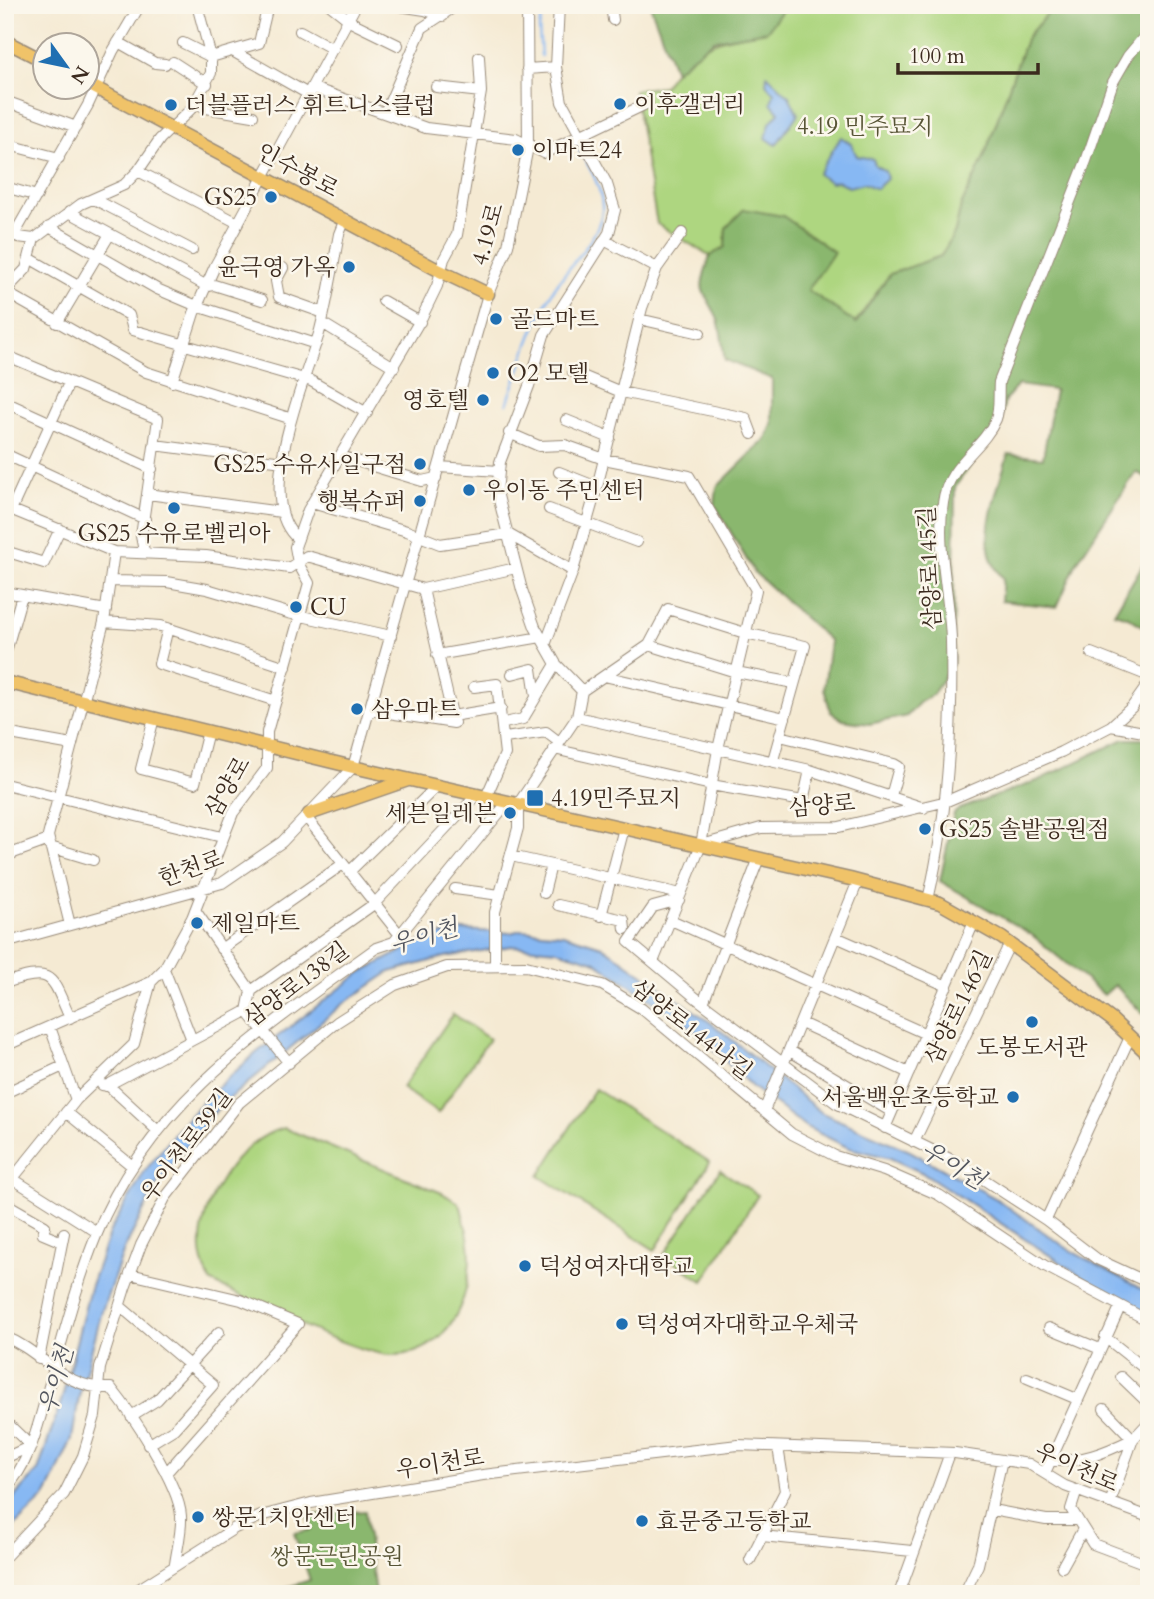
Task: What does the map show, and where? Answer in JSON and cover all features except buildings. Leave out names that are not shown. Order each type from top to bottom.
[{"type":"main road","points":[[5,41],[32,55]]},
{"type":"main road","name":"인수봉로","points":[[102,92],[440,271],[488,293]]},
{"type":"main road","name":"삼양로","points":[[5,682],[353,767],[759,858],[928,900],[1010,943],[1149,1055]]},
{"type":"main road","points":[[308,815],[409,780]]},
{"type":"street","points":[[102,68],[140,5]]},
{"type":"street","points":[[197,5],[211,57],[211,73],[196,103],[171,127],[138,172],[124,185],[69,212],[34,239],[18,281],[5,292],[122,360],[172,382],[289,418]]},
{"type":"street","points":[[183,43],[211,57],[259,43],[268,5]]},
{"type":"street","points":[[330,5],[398,45]]},
{"type":"street","points":[[172,382],[206,286],[238,223],[312,92],[356,5]]},
{"type":"street","points":[[393,5],[443,16]]},
{"type":"street","points":[[385,113],[422,29],[457,5]]},
{"type":"street","name":"4.19로","points":[[353,767],[488,293],[508,246],[528,144],[527,5]]},
{"type":"street","points":[[559,5],[556,67],[562,102],[607,184],[615,210],[604,240],[544,335],[529,386],[509,433],[499,471],[497,492],[516,568],[543,641],[556,664],[582,691]]},
{"type":"street","points":[[611,5],[613,20]]},
{"type":"street","points":[[300,31],[334,49]]},
{"type":"street","name":"삼양로145길","points":[[928,900],[947,801],[951,639],[943,529],[946,485],[962,459],[996,419],[999,382],[1086,161],[1113,82],[1128,56],[1149,31]]},
{"type":"street","points":[[118,42],[155,62],[169,63],[207,84]]},
{"type":"street","points":[[234,52],[312,92],[426,128],[516,139],[544,153],[648,103]]},
{"type":"street","points":[[268,746],[267,732],[309,583],[298,563],[295,547],[312,503],[419,322],[457,235],[481,92],[479,57]]},
{"type":"street","points":[[527,69],[556,67]]},
{"type":"street","points":[[436,87],[481,92]]},
{"type":"street","points":[[5,102],[76,127]]},
{"type":"street","points":[[34,239],[8,235],[37,196],[76,127],[85,102]]},
{"type":"street","points":[[196,103],[206,108],[253,116]]},
{"type":"street","points":[[5,145],[59,158]]},
{"type":"street","points":[[138,172],[238,223]]},
{"type":"street","points":[[5,187],[37,196]]},
{"type":"street","points":[[94,199],[192,250]]},
{"type":"street","points":[[69,212],[206,286],[214,285],[262,300]]},
{"type":"street","points":[[298,539],[289,532],[281,512],[282,462],[289,418],[316,344],[339,234],[345,219]]},
{"type":"street","points":[[49,227],[157,289],[197,306],[316,344]]},
{"type":"street","points":[[543,641],[573,570],[610,438],[639,319],[657,268],[682,233]]},
{"type":"street","points":[[57,323],[110,234]]},
{"type":"street","points":[[604,240],[657,268]]},
{"type":"street","points":[[29,258],[129,315],[133,330],[311,381],[367,414]]},
{"type":"street","points":[[282,268],[276,281],[279,297],[323,318],[394,367]]},
{"type":"street","points":[[383,301],[419,322]]},
{"type":"street","points":[[639,319],[700,333]]},
{"type":"street","points":[[5,355],[158,419],[141,536],[144,551]]},
{"type":"street","points":[[573,372],[621,392],[746,418],[752,434]]},
{"type":"street","points":[[69,383],[32,466],[9,508],[114,551],[144,551],[289,568],[307,556],[423,590],[516,568]]},
{"type":"street","points":[[5,402],[152,468]]},
{"type":"street","points":[[566,420],[610,438]]},
{"type":"street","points":[[509,433],[539,446],[554,443],[604,459],[689,476],[756,590],[718,749],[701,845],[653,961]]},
{"type":"street","points":[[155,445],[282,462]]},
{"type":"street","points":[[5,454],[145,519]]},
{"type":"street","points":[[340,456],[422,481],[438,472],[499,471]]},
{"type":"street","points":[[559,472],[597,487]]},
{"type":"street","points":[[148,495],[281,512]]},
{"type":"street","points":[[312,503],[440,544],[508,534],[573,570]]},
{"type":"street","points":[[549,509],[637,542]]},
{"type":"street","points":[[5,551],[44,563],[60,529]]},
{"type":"street","points":[[70,925],[50,844],[58,796],[104,622],[114,551]]},
{"type":"street","points":[[110,581],[167,582],[207,589],[300,615],[391,636]]},
{"type":"street","points":[[369,710],[454,723],[423,590]]},
{"type":"street","points":[[5,592],[106,610]]},
{"type":"street","points":[[6,648],[23,595]]},
{"type":"street","points":[[773,760],[805,646],[745,633],[668,610],[649,645],[582,691],[578,717],[773,760],[924,807]]},
{"type":"street","points":[[104,622],[168,628],[286,667]]},
{"type":"street","points":[[168,628],[159,664],[276,701]]},
{"type":"street","points":[[438,655],[543,641]]},
{"type":"street","points":[[649,645],[736,672],[794,683]]},
{"type":"street","points":[[1091,653],[1149,676]]},
{"type":"street","points":[[504,723],[523,719],[556,664]]},
{"type":"street","points":[[512,674],[532,669],[536,696]]},
{"type":"street","points":[[604,676],[728,707],[785,718]]},
{"type":"street","name":"삼양로","points":[[701,845],[761,828],[839,827],[947,801],[1062,752],[1111,726],[1132,707],[1149,683]]},
{"type":"street","points":[[247,1012],[251,991],[374,904],[482,796],[505,754],[504,723],[497,684],[474,687]]},
{"type":"street","points":[[453,716],[501,708]]},
{"type":"street","name":"삼양로138길","points":[[5,1489],[18,1473],[31,1446],[97,1232],[131,1165],[201,1082],[263,1031],[376,948],[394,942],[513,803],[578,717]]},
{"type":"street","name":"삼양로","points":[[154,718],[141,769],[195,783],[208,732]]},
{"type":"street","points":[[1111,726],[1149,733]]},
{"type":"street","points":[[505,738],[546,732],[556,746],[711,785],[803,801],[810,770]]},
{"type":"street","points":[[5,733],[72,745]]},
{"type":"street","points":[[780,736],[894,764],[899,767],[891,796]]},
{"type":"street","name":"삼양로","points":[[151,982],[164,969],[195,910],[233,813],[267,768],[268,746]]},
{"type":"street","name":"한천로","points":[[5,943],[222,883],[282,842],[353,767]]},
{"type":"street","points":[[5,784],[222,837]]},
{"type":"street","points":[[221,948],[346,868],[437,786]]},
{"type":"street","points":[[495,965],[495,912],[518,828],[513,803]]},
{"type":"street","points":[[308,815],[400,935]]},
{"type":"street","points":[[601,916],[624,828]]},
{"type":"street","points":[[5,856],[50,844],[93,860]]},
{"type":"street","points":[[511,856],[611,878],[680,897]]},
{"type":"street","points":[[703,1003],[759,858]]},
{"type":"street","points":[[544,893],[551,865]]},
{"type":"street","points":[[764,1111],[858,881]]},
{"type":"street","points":[[455,889],[500,895]]},
{"type":"street","points":[[680,897],[653,908],[629,942],[703,1003],[836,1103],[960,1164],[1046,1220],[1097,1259],[1149,1283]]},
{"type":"street","points":[[558,905],[624,920],[625,929]]},
{"type":"street","points":[[195,910],[251,991]]},
{"type":"street","points":[[671,920],[926,1034]]},
{"type":"street","points":[[886,1128],[974,922]]},
{"type":"street","points":[[836,937],[947,986]]},
{"type":"street","name":"삼양로146길","points":[[914,1142],[1010,943]]},
{"type":"street","name":"삼양로144나길","points":[[289,1063],[337,1022],[395,985],[447,967],[526,966],[602,985],[642,1009],[792,1134],[835,1156],[884,1171],[939,1195],[1045,1266],[1120,1307],[1148,1318]]},
{"type":"street","points":[[164,969],[192,1040]]},
{"type":"street","points":[[5,983],[32,974],[47,975],[53,981],[70,1018]]},
{"type":"street","points":[[5,1046],[151,982]]},
{"type":"street","points":[[5,1188],[76,1100],[134,1044],[151,982]]},
{"type":"street","points":[[247,1012],[289,1063]]},
{"type":"street","points":[[106,1086],[247,1012]]},
{"type":"street","points":[[802,1023],[909,1073]]},
{"type":"street","points":[[50,1027],[76,1100]]},
{"type":"street","points":[[1046,1220],[1129,1037]]},
{"type":"street","points":[[790,1051],[892,1112]]},
{"type":"street","name":"우이천로39길","points":[[5,1557],[64,1494],[83,1456],[100,1368],[141,1245],[165,1198],[239,1103],[289,1063]]},
{"type":"street","points":[[5,1093],[64,1066]]},
{"type":"street","points":[[93,1083],[106,1086],[158,1131]]},
{"type":"street","points":[[66,1112],[131,1165]]},
{"type":"street","points":[[13,1179],[97,1232]]},
{"type":"street","points":[[5,1203],[45,1226],[43,1234],[63,1238],[39,1359]]},
{"type":"street","points":[[130,1275],[240,1300],[298,1324],[166,1473]]},
{"type":"street","points":[[121,1307],[213,1385],[174,1429],[148,1445]]},
{"type":"street","points":[[1045,1473],[1120,1307]]},
{"type":"street","points":[[1049,1328],[1100,1349]]},
{"type":"street","points":[[131,1416],[157,1400],[219,1332]]},
{"type":"street","points":[[5,1337],[18,1342],[53,1371],[98,1389],[111,1388],[166,1473],[181,1515],[175,1564]]},
{"type":"street","points":[[1105,1337],[1149,1372]]},
{"type":"street","points":[[1027,1377],[1077,1399]]},
{"type":"street","points":[[1121,1377],[1149,1404]]},
{"type":"street","points":[[1104,1409],[1133,1439]]},
{"type":"street","points":[[5,1421],[31,1446],[5,1458]]},
{"type":"street","points":[[1110,1503],[1133,1439],[1149,1422]]},
{"type":"street","points":[[1050,1461],[1086,1459],[1133,1439]]},
{"type":"street","name":"우이천로","points":[[131,1594],[209,1542],[261,1516],[311,1503],[425,1483],[643,1454],[738,1445],[950,1453],[1029,1464],[1077,1490],[1149,1517]]},
{"type":"street","points":[[750,1560],[785,1491],[778,1447]]},
{"type":"street","points":[[899,1594],[912,1551],[950,1453]]},
{"type":"street","points":[[964,1594],[978,1565],[1002,1460]]},
{"type":"street","points":[[1077,1490],[1071,1509],[1093,1544],[1149,1565]]},
{"type":"street","points":[[992,1510],[1046,1520],[1076,1520]]},
{"type":"street","points":[[1062,1567],[1083,1530]]},
{"type":"street","points":[[762,1536],[912,1551]]},
{"type":"green space","points":[[650,5],[786,5],[767,31],[714,40],[675,71]]},
{"type":"green space","name":"4.19 민주묘지","points":[[786,5],[1055,5],[1027,37],[983,160],[961,206],[955,232],[941,256],[890,274],[855,323],[807,290],[813,283],[726,228],[725,247],[710,256],[657,224],[634,90],[664,86],[685,60],[708,45],[766,31]]},
{"type":"green space","points":[[1055,5],[1149,5],[1149,479],[1136,472],[1077,562],[1057,607],[1001,601],[1003,578],[994,565],[989,550],[988,534],[994,501],[1008,454],[1043,458],[1055,390],[1018,385],[1005,400],[1000,423],[955,487],[953,663],[933,694],[919,703],[907,716],[869,724],[843,720],[831,712],[824,689],[830,641],[754,572],[715,505],[717,487],[766,439],[772,425],[772,379],[725,360],[719,322],[703,289],[706,269],[710,256],[725,247],[726,228],[744,209],[783,216],[834,252],[808,290],[856,323],[890,274],[941,256],[955,232],[961,206],[983,160],[1027,37]]},
{"type":"green space","points":[[1149,554],[1149,630],[1128,617],[1114,613]]},
{"type":"green space","points":[[1124,739],[1149,739],[1149,1020],[1115,985],[1104,995],[1032,935],[940,881],[954,813],[1037,781]]},
{"type":"green space","points":[[453,1014],[489,1039],[438,1113],[402,1088]]},
{"type":"green space","points":[[595,1089],[710,1162],[655,1250],[539,1176]]},
{"type":"green space","points":[[284,1128],[442,1193],[460,1205],[469,1241],[467,1286],[460,1308],[449,1326],[434,1342],[415,1352],[393,1355],[375,1352],[301,1325],[210,1281],[201,1250],[206,1213],[214,1194],[224,1176],[251,1145],[267,1134]]},
{"type":"green space","points":[[720,1170],[758,1195],[703,1281],[664,1255]]},
{"type":"green space","name":"쌍문근린공원","points":[[365,1511],[375,1594],[266,1594],[310,1580],[294,1533],[311,1530],[308,1515]]},
{"type":"water","points":[[767,75],[789,96],[798,114],[776,145],[766,138],[770,123],[779,112],[771,103],[774,93],[766,84]]},
{"type":"water","points":[[841,137],[851,144],[857,156],[873,159],[875,165],[885,171],[887,179],[876,189],[864,183],[849,187],[838,181],[830,182],[818,174]]},
{"type":"water","name":"우이천","points":[[463,930],[510,933],[521,930],[563,934],[602,946],[714,1025],[822,1113],[910,1151],[995,1198],[1071,1251],[1149,1293],[1149,1314],[1129,1307],[925,1174],[890,1158],[849,1148],[806,1127],[752,1087],[692,1028],[594,961],[557,950],[512,946],[445,957],[390,972],[343,1004],[218,1108],[158,1182],[124,1250],[102,1311],[79,1397],[72,1439],[45,1497],[5,1535],[5,1507],[38,1471],[62,1398],[90,1288],[110,1231],[144,1172],[208,1096],[256,1053],[360,973],[427,938]]},
{"type":"waterway","points":[[541,56],[539,28],[545,5]]},
{"type":"waterway","points":[[507,404],[544,307],[557,284],[588,244],[602,212],[601,195],[595,178],[577,147]]},
{"type":"place","name":"이후갤러리","points":[[620,104]]},
{"type":"place","name":"더블플러스 휘트니스클럽","points":[[171,105]]},
{"type":"place","name":"이마트24","points":[[518,150]]},
{"type":"place","name":"GS25","points":[[271,197]]},
{"type":"place","name":"윤극영 가옥","points":[[349,267]]},
{"type":"place","name":"골드마트","points":[[496,319]]},
{"type":"place","name":"O2 모텔","points":[[493,373]]},
{"type":"place","name":"영호텔","points":[[483,400]]},
{"type":"place","name":"GS25 수유사일구점","points":[[420,464]]},
{"type":"place","name":"우이동 주민센터","points":[[469,490]]},
{"type":"place","name":"행복슈퍼","points":[[420,501]]},
{"type":"place","name":"GS25 수유로벨리아","points":[[174,508]]},
{"type":"place","name":"CU","points":[[296,607]]},
{"type":"place","name":"삼우마트","points":[[357,709]]},
{"type":"place","name":"4.19민주묘지","points":[[535,798]]},
{"type":"place","name":"세븐일레븐","points":[[510,813]]},
{"type":"place","name":"GS25 솔밭공원점","points":[[925,829]]},
{"type":"place","name":"제일마트","points":[[197,923]]},
{"type":"place","name":"도봉도서관","points":[[1032,1022]]},
{"type":"place","name":"서울백운초등학교","points":[[1013,1097]]},
{"type":"place","name":"덕성여자대학교","points":[[525,1266]]},
{"type":"place","name":"덕성여자대학교우체국","points":[[622,1324]]},
{"type":"place","name":"쌍문1치안센터","points":[[198,1517]]},
{"type":"place","name":"효문중고등학교","points":[[642,1521]]}]
